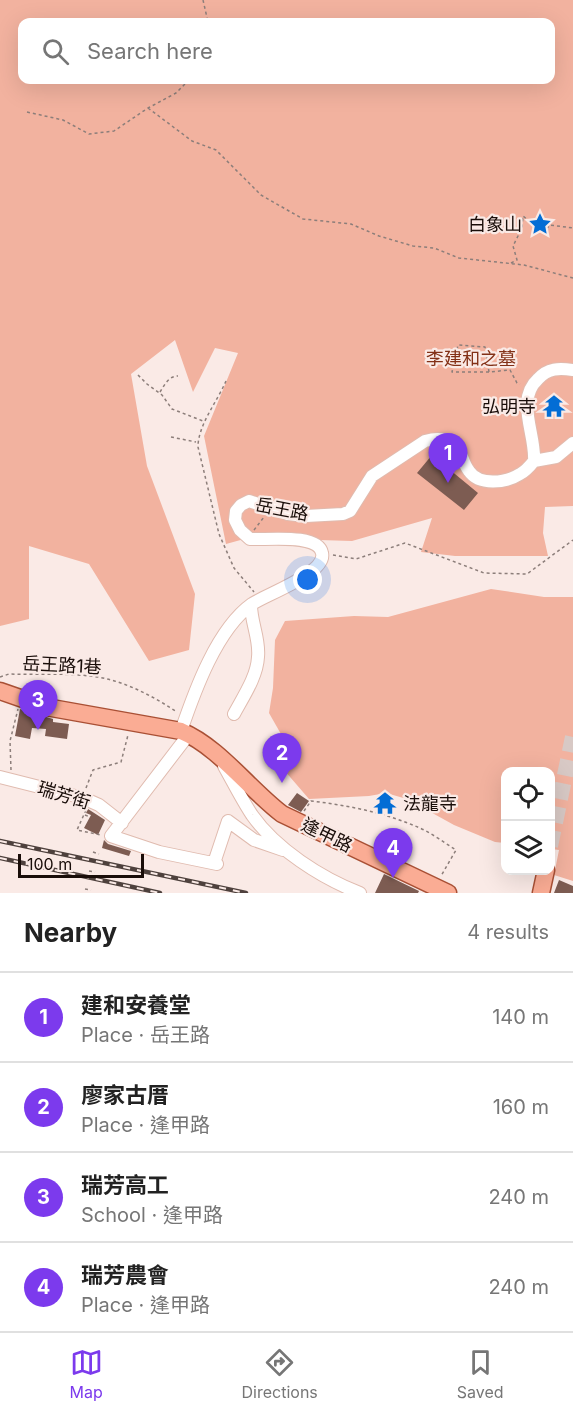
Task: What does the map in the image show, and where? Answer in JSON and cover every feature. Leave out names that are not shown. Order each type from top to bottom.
[{"type":"main road","name":"逢甲路","points":[[0,691],[69,712],[132,722],[186,727],[282,814],[442,890]]},
{"type":"main road","points":[[542,893],[545,875]]},
{"type":"street","points":[[573,370],[552,369],[543,373],[530,386],[527,405],[535,450],[534,461],[556,457],[573,443]]},
{"type":"street","name":"岳王路","points":[[323,554],[314,543],[290,539],[250,539],[240,530],[235,520],[236,511],[249,501],[288,514],[306,516],[343,514],[350,511],[372,476],[425,441],[435,439],[446,440],[457,447],[470,473],[480,480],[506,480],[519,475],[534,461]]},
{"type":"street","points":[[285,850],[254,840],[228,821],[215,864],[159,852],[111,836],[186,727],[222,637],[230,624],[255,603],[310,574],[321,565],[323,554]]},
{"type":"street","points":[[234,714],[254,675],[259,657],[256,631],[251,618],[255,603]]},
{"type":"street","name":"逢甲路","points":[[219,757],[253,816],[285,850],[338,884],[360,893]]},
{"type":"street","name":"瑞芳街","points":[[5,778],[86,799],[99,805],[122,823]]},
{"type":"path","points":[[202,0],[207,18]]},
{"type":"path","points":[[27,112],[63,120],[89,134],[114,131],[148,108],[176,93],[185,84]]},
{"type":"path","points":[[148,108],[192,141],[216,150],[261,195],[303,219],[351,224],[379,236],[413,246],[435,248],[459,258],[510,263],[573,278]]},
{"type":"path","points":[[510,263],[517,260],[513,246],[522,228],[523,216],[543,232],[550,225],[573,228]]},
{"type":"path","points":[[489,372],[485,347],[458,345],[452,372],[489,372],[510,370],[517,383],[530,386]]},
{"type":"path","points":[[138,375],[160,393],[172,409],[204,422]]},
{"type":"path","points":[[160,393],[167,381],[178,375]]},
{"type":"path","points":[[226,381],[204,422],[198,436],[198,443],[219,534],[234,568],[255,603]]},
{"type":"path","points":[[171,437],[198,443]]},
{"type":"path","points":[[250,539],[255,527],[267,514],[266,507]]},
{"type":"path","points":[[323,554],[356,559],[405,543],[484,573],[527,574],[573,540]]},
{"type":"path","name":"岳王路1巷","points":[[0,677],[9,674],[89,675],[104,678],[144,692],[186,727]]},
{"type":"path","points":[[5,778],[10,741],[21,699]]},
{"type":"path","points":[[111,836],[78,830],[85,814],[93,770],[121,762],[132,722]]},
{"type":"path","points":[[297,821],[311,801],[333,803],[378,813],[417,826],[456,849],[442,890]]},
{"type":"path","points":[[85,814],[90,817]]},
{"type":"path","points":[[93,852],[99,854]]},
{"type":"path","points":[[89,871],[95,872]]},
{"type":"path","points":[[85,889],[91,890]]},
{"type":"green space","name":"李建和之墓","points":[[0,0],[573,0],[573,506],[545,507],[543,533],[548,556],[455,556],[421,552],[432,518],[352,541],[319,540],[266,533],[226,544],[204,436],[238,353],[215,348],[193,392],[175,340],[131,374],[147,466],[195,594],[189,650],[149,661],[89,564],[29,546],[29,619],[0,626]]},
{"type":"green space","points":[[491,589],[544,597],[573,597],[573,881],[554,875],[559,850],[555,850],[555,767],[501,767],[501,843],[454,825],[407,799],[386,793],[309,799],[284,770],[290,750],[269,713],[273,688],[275,640],[285,621],[354,616],[388,617]]},
{"type":"building","points":[[432,455],[478,493],[464,510],[417,473]]},
{"type":"building","points":[[20,709],[53,719],[53,722],[69,724],[67,739],[45,736],[46,729],[32,728],[30,739],[15,736]]},
{"type":"building","points":[[297,793],[309,801],[301,812],[288,805]]},
{"type":"building","name":"法龍寺","points":[[382,795],[392,798],[389,811],[378,807]]},
{"type":"building","points":[[88,809],[105,820],[98,835],[84,828],[91,815],[86,813]]},
{"type":"building","points":[[104,840],[108,844],[131,851],[129,856],[102,848]]},
{"type":"building","points":[[384,874],[419,891],[418,893],[375,893]]},
{"type":"building","points":[[559,880],[573,886],[573,893],[554,893]]},
{"type":"tunnel","points":[[555,822],[573,737]]},
{"type":"railway","points":[[0,841],[246,893]]},
{"type":"railway","points":[[0,858],[160,893]]},
{"type":"place","name":"白象山","points":[[540,224]]},
{"type":"place","name":"弘明寺","points":[[554,406]]},
{"type":"place","name":"建和安養堂","points":[[448,483]]},
{"type":"place","name":"瑞芳高工","points":[[38,730]]},
{"type":"place","name":"廖家古厝","points":[[282,783]]},
{"type":"place","name":"法龍寺","points":[[385,803]]},
{"type":"place","name":"瑞芳農會","points":[[393,878]]}]
